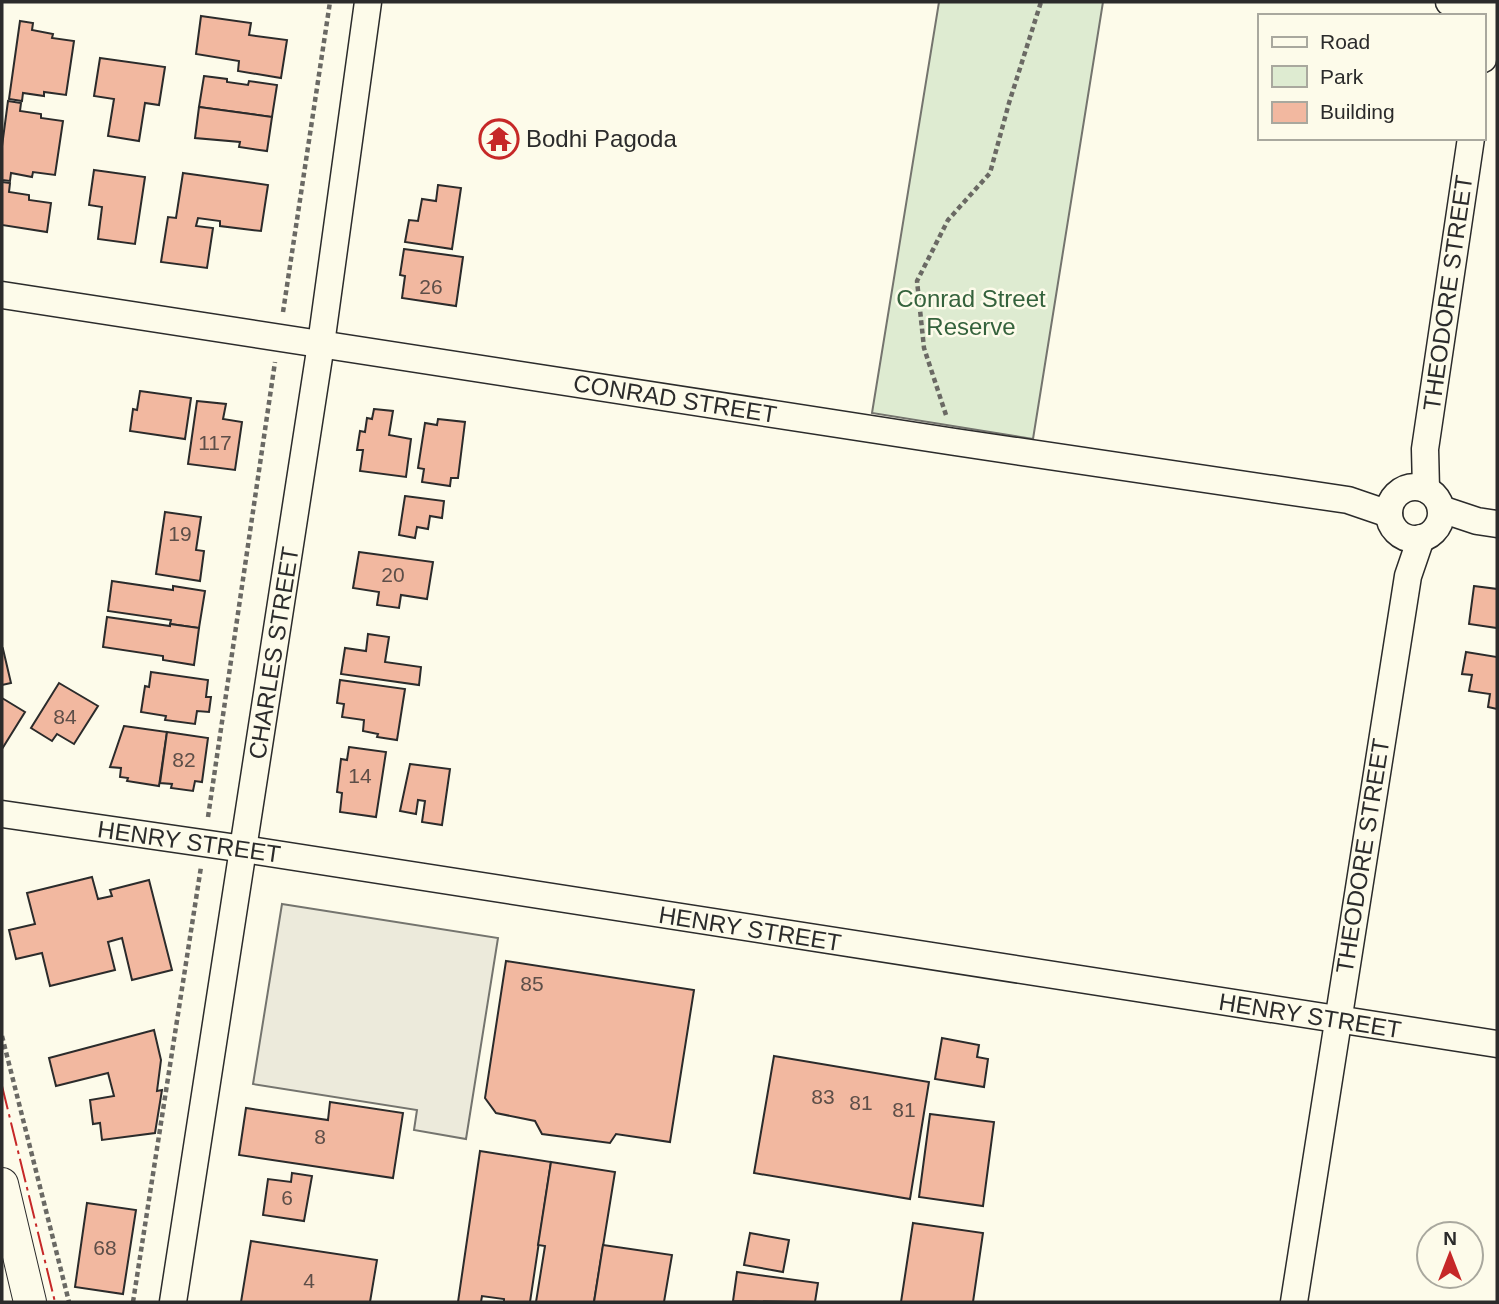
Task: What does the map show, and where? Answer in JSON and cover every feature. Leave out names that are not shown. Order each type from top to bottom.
[{"type":"street","name":"CHARLES STREET","points":[[173,1302],[321,344],[368,2]]},
{"type":"street","points":[[1450,2],[1493,6],[1485,48]]},
{"type":"street","name":"THEODORE STREET","points":[[1294,1302],[1408,576],[1415,512],[1471,140]]},
{"type":"street","name":"CONRAD STREET","points":[[2,295],[1487,523]]},
{"type":"street","name":"HENRY STREET","points":[[2,814],[244,849],[1497,1044]]},
{"type":"street","points":[[2,1184],[30,1302]]},
{"type":"path","points":[[134,1302],[330,2]]},
{"type":"path","points":[[955,442],[924,348],[917,281],[948,219],[990,173],[1041,2]]},
{"type":"path","points":[[2,1036],[69,1302]]},
{"type":"green space","name":"Conrad Street Reserve","points":[[939,2],[1103,2],[1033,439],[872,413]]},
{"type":"shaded area","points":[[282,904],[498,938],[466,1139],[414,1130],[417,1110],[253,1084]]},
{"type":"building","points":[[201,16],[251,23],[249,35],[287,40],[281,78],[238,71],[239,61],[196,54]]},
{"type":"building","points":[[20,21],[33,23],[32,30],[53,34],[52,38],[74,41],[66,95],[23,93],[22,101],[9,99]]},
{"type":"building","points":[[100,58],[165,67],[159,105],[145,103],[139,141],[108,136],[114,99],[94,96]]},
{"type":"building","points":[[204,76],[248,85],[249,81],[277,85],[272,117],[199,107]]},
{"type":"building","points":[[8,101],[21,103],[20,111],[63,121],[55,175],[33,172],[32,177],[11,173],[10,181],[2,180],[2,146]]},
{"type":"building","points":[[199,107],[272,117],[267,151],[239,147],[240,142],[195,138]]},
{"type":"building","points":[[94,170],[145,177],[135,244],[98,239],[102,207],[89,205]]},
{"type":"building","points":[[183,173],[268,185],[261,231],[220,226],[220,221],[198,218],[196,226],[213,228],[207,268],[161,262],[168,217],[176,218]]},
{"type":"building","points":[[2,182],[10,183],[9,192],[29,195],[29,200],[51,203],[47,232],[2,225]]},
{"type":"building","points":[[438,185],[461,188],[452,249],[405,242],[409,220],[418,221],[422,199],[436,201]]},
{"type":"building","points":[[404,249],[463,257],[456,306],[402,298],[405,276],[400,275]]},
{"type":"building","points":[[140,391],[191,398],[185,439],[130,431],[133,409],[137,410]]},
{"type":"building","points":[[197,401],[226,404],[223,419],[242,422],[235,470],[188,464]]},
{"type":"building","points":[[374,409],[393,411],[389,435],[411,439],[406,477],[360,471],[363,450],[357,450],[360,431],[365,432],[367,418],[372,419]]},
{"type":"building","points":[[438,419],[465,422],[458,478],[451,478],[450,486],[422,482],[424,469],[418,468],[425,423],[437,425]]},
{"type":"building","points":[[405,496],[444,501],[442,518],[430,516],[428,529],[417,527],[415,538],[399,535]]},
{"type":"building","points":[[165,512],[201,517],[196,550],[204,551],[200,581],[156,574]]},
{"type":"building","points":[[359,552],[433,562],[427,599],[401,595],[399,608],[377,605],[379,592],[353,588]]},
{"type":"building","points":[[112,581],[173,590],[173,586],[205,591],[199,628],[170,624],[171,620],[108,611]]},
{"type":"building","points":[[1474,586],[1497,589],[1497,628],[1469,624]]},
{"type":"building","points":[[107,617],[199,628],[194,665],[163,660],[163,656],[103,647]]},
{"type":"building","points":[[368,634],[389,637],[385,662],[421,667],[419,685],[341,674],[345,648],[366,651]]},
{"type":"building","points":[[2,650],[11,683],[2,685]]},
{"type":"building","points":[[1466,652],[1497,657],[1497,709],[1488,707],[1490,694],[1469,691],[1472,675],[1462,674]]},
{"type":"building","points":[[151,672],[208,680],[206,697],[211,697],[209,712],[197,711],[195,724],[165,720],[166,716],[141,712],[145,686],[149,687]]},
{"type":"building","points":[[340,680],[405,689],[397,740],[377,737],[378,734],[363,731],[364,720],[342,717],[344,704],[337,703]]},
{"type":"building","points":[[59,683],[98,706],[74,744],[57,734],[52,741],[31,728]]},
{"type":"building","points":[[2,698],[25,712],[2,749]]},
{"type":"building","points":[[124,726],[167,732],[159,786],[127,781],[128,778],[120,777],[121,768],[110,767]]},
{"type":"building","points":[[167,732],[208,738],[202,782],[195,781],[193,791],[171,788],[172,784],[160,783]]},
{"type":"building","points":[[349,747],[386,752],[376,817],[340,812],[342,793],[337,792],[341,759],[347,760]]},
{"type":"building","points":[[410,764],[450,769],[442,825],[422,822],[425,801],[418,800],[416,814],[400,811]]},
{"type":"building","points":[[92,877],[98,899],[112,896],[110,890],[149,880],[172,970],[132,980],[122,938],[108,942],[115,970],[50,986],[42,953],[16,959],[9,930],[35,924],[27,893]]},
{"type":"building","points":[[506,961],[694,990],[670,1142],[616,1134],[610,1143],[542,1134],[535,1121],[496,1113],[485,1098]]},
{"type":"building","points":[[154,1030],[161,1060],[157,1091],[162,1090],[155,1133],[102,1140],[100,1123],[93,1124],[90,1100],[114,1096],[108,1073],[56,1086],[49,1058]]},
{"type":"building","points":[[942,1038],[979,1045],[977,1057],[988,1059],[984,1087],[935,1079]]},
{"type":"building","points":[[774,1056],[929,1082],[910,1199],[754,1173]]},
{"type":"building","points":[[330,1102],[403,1113],[393,1178],[239,1155],[246,1108],[328,1120]]},
{"type":"building","points":[[930,1114],[994,1122],[983,1206],[919,1197]]},
{"type":"building","points":[[480,1151],[551,1162],[530,1302],[504,1302],[504,1299],[482,1296],[481,1302],[458,1302]]},
{"type":"building","points":[[551,1162],[615,1172],[594,1302],[536,1302],[545,1246],[538,1245]]},
{"type":"building","points":[[292,1173],[312,1176],[304,1221],[263,1215],[268,1179],[291,1182]]},
{"type":"building","points":[[87,1203],[136,1210],[123,1294],[75,1287]]},
{"type":"building","points":[[913,1223],[983,1233],[973,1302],[901,1302]]},
{"type":"building","points":[[750,1233],[789,1240],[783,1272],[744,1265]]},
{"type":"building","points":[[251,1241],[377,1260],[370,1302],[241,1302]]},
{"type":"building","points":[[603,1245],[672,1255],[664,1302],[594,1302]]},
{"type":"building","points":[[737,1272],[818,1283],[815,1302],[733,1301]]},
{"type":"power","points":[[2,1086],[55,1302]]},
{"type":"place","name":"Bodhi Pagoda","points":[[499,139]]}]
